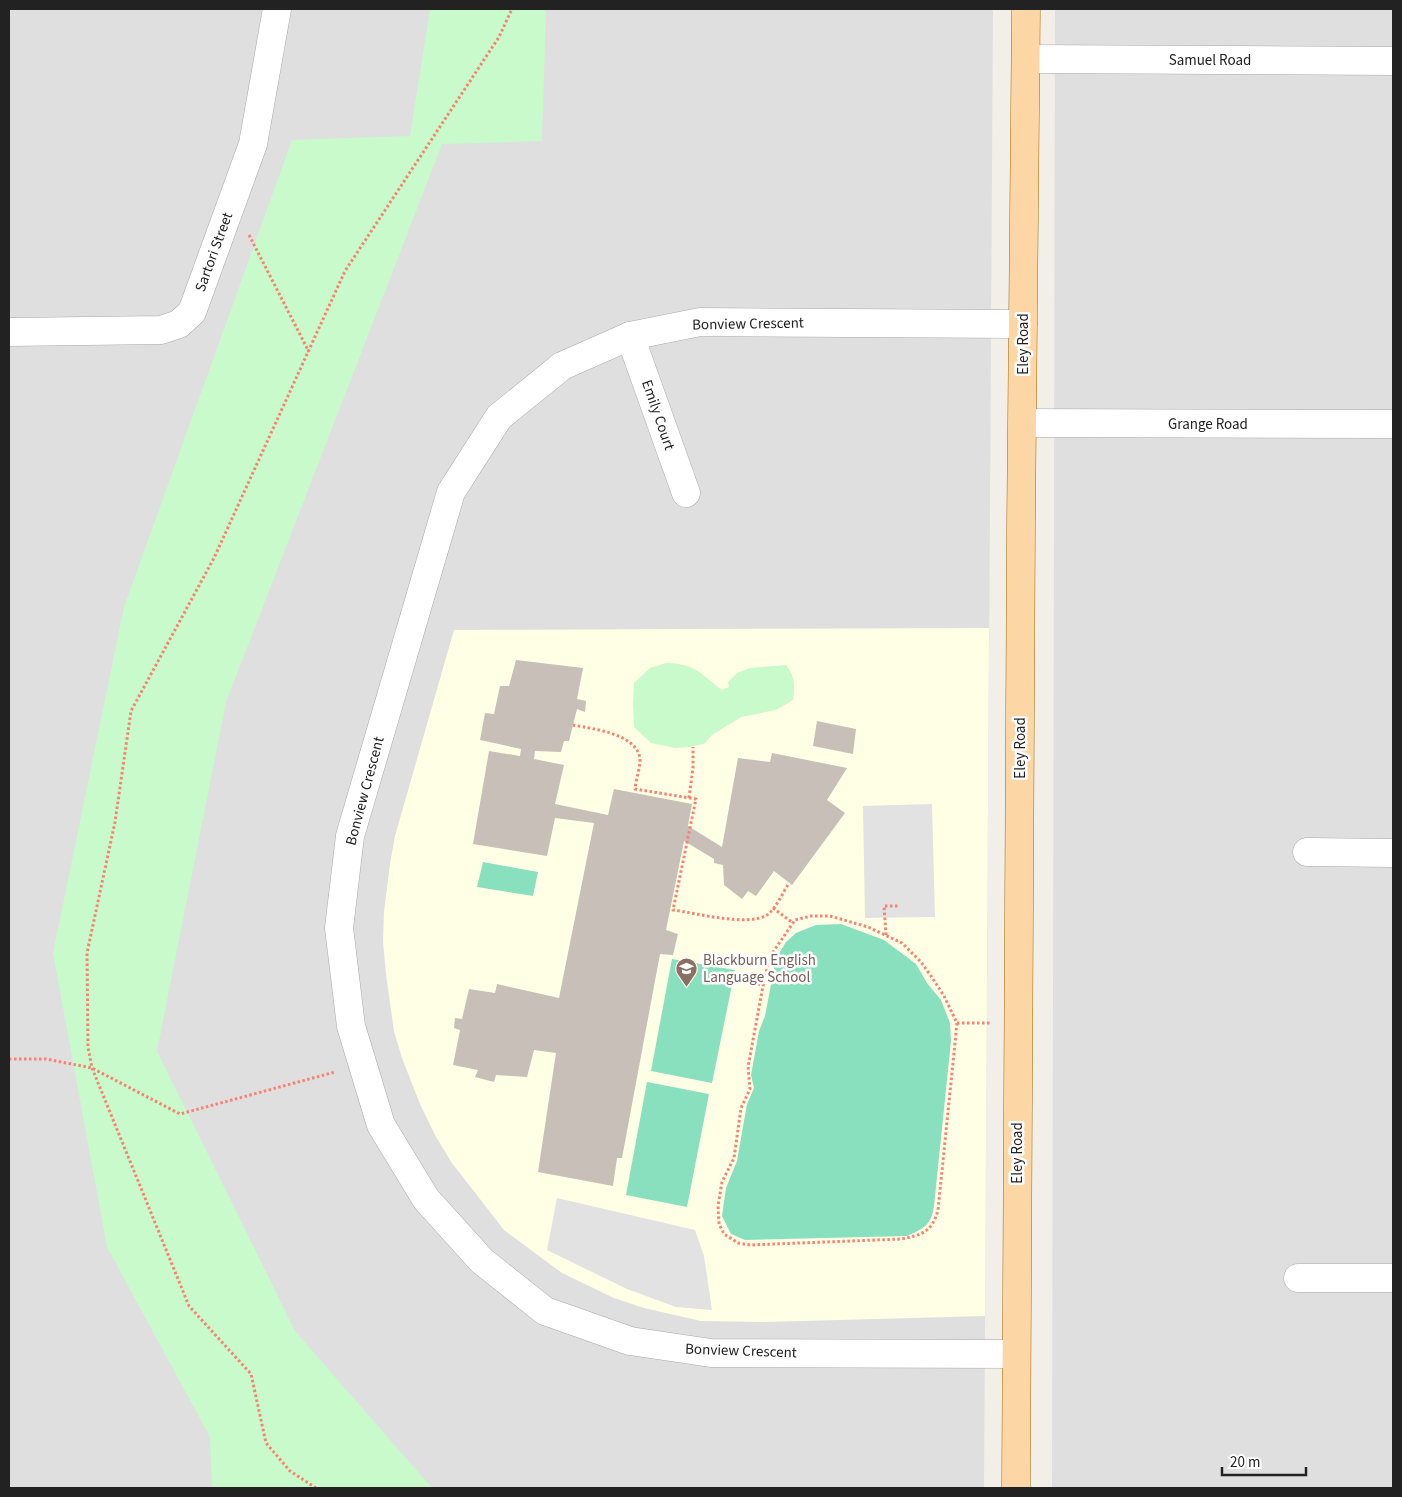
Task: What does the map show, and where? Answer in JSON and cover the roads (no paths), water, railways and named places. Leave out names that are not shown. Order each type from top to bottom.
[{"type":"main road","name":"Eley Road","points":[[1016,1488],[1026,9]]},
{"type":"street","name":"Sartori Street","points":[[9,332],[161,330],[179,324],[192,312],[253,144],[277,9]]},
{"type":"street","name":"Samuel Road","points":[[1027,59],[1393,61]]},
{"type":"street","name":"Bonview Crescent","points":[[1016,1354],[711,1353],[630,1341],[545,1311],[482,1261],[426,1199],[381,1124],[351,1026],[340,928],[350,836],[451,492],[499,417],[562,366],[630,336],[700,322],[1023,324]]},
{"type":"street","name":"Emily Court","points":[[630,336],[686,493]]},
{"type":"street","name":"Grange Road","points":[[1023,423],[1393,424]]},
{"type":"street","points":[[1307,852],[1393,853]]},
{"type":"street","points":[[1298,1278],[1393,1278]]},
{"type":"place","name":"Blackburn English Language School","points":[[687,988]]}]
